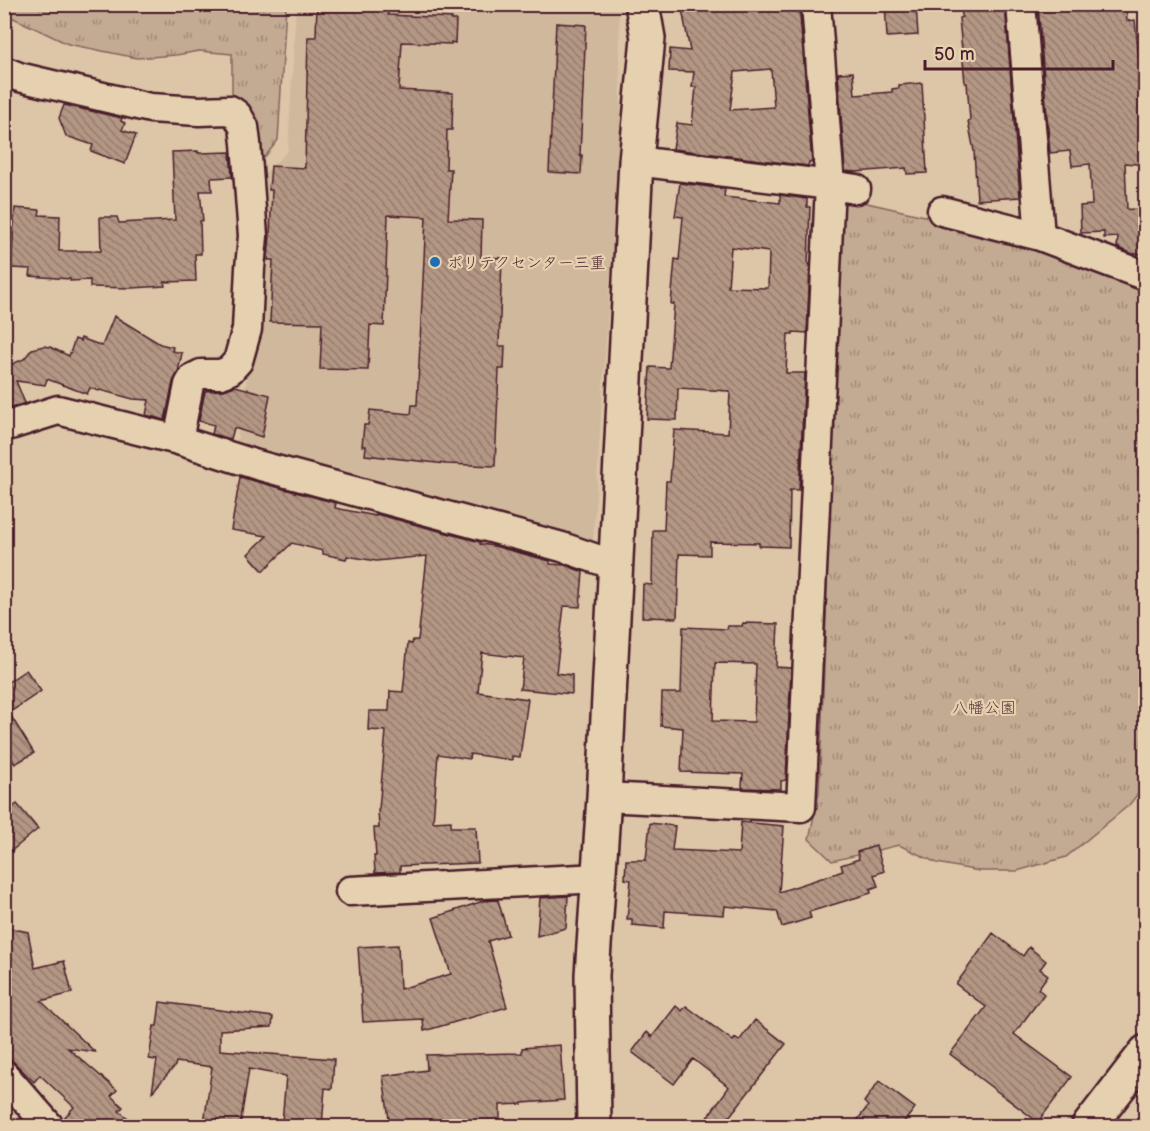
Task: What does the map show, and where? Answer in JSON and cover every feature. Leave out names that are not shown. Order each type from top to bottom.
[{"type":"street","points":[[594,1126],[592,975],[617,566],[636,161],[648,38],[642,4]]},
{"type":"street","points":[[604,797],[801,807],[843,187],[816,4]]},
{"type":"street","points":[[1021,4],[1040,236]]},
{"type":"street","points":[[4,71],[19,77],[150,108],[224,112],[230,110],[237,115],[244,128],[253,236],[247,329],[238,361],[230,370],[221,374],[201,374],[193,378],[189,385],[178,440]]},
{"type":"street","points":[[636,161],[843,187]]},
{"type":"street","points":[[942,211],[1040,236],[1146,276]]},
{"type":"street","points":[[4,427],[58,410],[178,440],[257,465],[562,548],[617,566]]},
{"type":"street","points":[[350,891],[599,878]]},
{"type":"street","points":[[1089,1126],[1146,1052]]},
{"type":"street","points":[[4,1075],[48,1126]]},
{"type":"shaded area","name":"ポリテクセンター三重","points":[[296,5],[619,5],[621,111],[593,541],[236,447],[255,327],[264,174],[288,151]]},
{"type":"green space","points":[[5,4],[286,5],[278,140],[257,167],[232,103],[232,54],[199,51],[137,58],[68,44],[5,14]]},
{"type":"green space","name":"八幡公園","points":[[845,198],[1031,243],[1145,287],[1145,785],[1129,805],[1066,857],[1017,871],[979,871],[937,863],[899,845],[832,861],[809,839],[819,793],[826,618],[836,204]]},
{"type":"building","points":[[317,4],[389,4],[388,15],[456,20],[455,43],[402,42],[399,90],[453,93],[452,130],[447,130],[446,169],[451,169],[448,219],[482,220],[481,257],[502,258],[499,346],[505,346],[504,369],[499,369],[495,466],[446,464],[365,455],[366,446],[362,446],[364,425],[368,425],[370,410],[411,414],[412,405],[417,405],[426,217],[388,215],[384,326],[370,325],[368,370],[320,369],[322,323],[270,322],[273,260],[268,260],[271,166],[305,168],[308,37],[316,37]]},
{"type":"building","points":[[681,4],[799,4],[812,163],[809,162],[808,166],[673,149],[677,123],[692,125],[696,87],[692,87],[694,72],[669,71],[670,49],[690,51]],"holes":[[[771,69],[774,107],[730,110],[735,72]]]},
{"type":"building","points":[[885,4],[916,4],[918,35],[887,37]]},
{"type":"building","points":[[961,4],[1005,4],[1020,197],[977,200],[974,151],[968,121],[970,120],[967,83],[965,83],[959,18],[962,17]]},
{"type":"building","points":[[1038,4],[1126,4],[1127,21],[1135,20],[1141,78],[1146,79],[1146,165],[1125,163],[1127,209],[1146,210],[1146,254],[1133,254],[1117,247],[1118,237],[1104,238],[1104,232],[1081,233],[1080,206],[1092,205],[1090,164],[1072,166],[1070,151],[1050,153]]},
{"type":"building","points":[[556,23],[586,25],[581,174],[549,172]]},
{"type":"building","points":[[853,72],[855,95],[892,92],[892,89],[899,88],[899,85],[922,83],[927,173],[907,174],[906,168],[845,171],[838,73]]},
{"type":"building","points":[[64,105],[122,118],[121,121],[125,123],[122,130],[136,135],[125,164],[91,151],[93,145],[66,136],[59,118]]},
{"type":"building","points":[[198,151],[198,153],[230,152],[232,177],[211,178],[212,191],[200,191],[203,221],[200,221],[201,254],[195,254],[196,281],[164,282],[165,286],[132,288],[90,287],[90,280],[70,281],[70,279],[30,276],[31,269],[11,268],[15,208],[40,210],[39,215],[60,216],[59,251],[101,251],[100,217],[117,217],[119,223],[175,220],[172,152]]},
{"type":"building","points":[[680,183],[725,189],[724,197],[780,203],[780,195],[807,199],[807,207],[810,207],[808,264],[810,264],[807,333],[788,334],[786,373],[805,373],[799,490],[790,490],[789,547],[759,546],[759,543],[710,542],[710,555],[679,554],[677,618],[642,617],[643,584],[652,585],[653,530],[664,530],[666,481],[670,481],[674,430],[728,433],[730,392],[728,391],[678,388],[677,420],[647,419],[650,367],[669,368],[675,259],[679,260],[683,217],[675,216]],"holes":[[[731,247],[769,252],[768,288],[728,287]]]},
{"type":"building","points":[[114,316],[160,344],[173,347],[172,351],[182,353],[165,420],[146,415],[149,400],[133,399],[90,388],[87,394],[47,379],[45,385],[16,381],[25,403],[4,410],[4,355],[10,365],[24,359],[32,349],[44,346],[69,356],[75,339],[80,341],[81,338],[102,346]]},
{"type":"building","points":[[235,386],[270,395],[262,437],[234,428],[231,439],[212,434],[214,425],[199,421],[205,391],[224,390]]},
{"type":"building","points":[[240,477],[336,503],[335,508],[376,516],[376,514],[480,542],[480,544],[550,561],[550,564],[565,565],[583,572],[580,607],[564,606],[556,673],[572,675],[572,694],[520,689],[524,658],[482,653],[478,692],[528,699],[520,757],[512,756],[512,760],[470,754],[469,759],[438,754],[433,822],[451,821],[451,827],[476,827],[478,863],[400,866],[400,872],[375,873],[374,828],[379,828],[378,809],[386,731],[368,730],[369,711],[389,711],[390,691],[403,692],[408,643],[412,644],[413,640],[418,640],[427,556],[376,561],[347,556],[346,559],[292,543],[263,571],[248,554],[267,536],[231,530]]},
{"type":"building","points":[[743,623],[778,624],[776,667],[791,668],[786,780],[781,781],[781,789],[743,788],[743,774],[681,772],[683,728],[661,726],[662,693],[681,693],[683,627],[727,629],[728,626],[742,626]],"holes":[[[715,663],[756,664],[754,722],[713,721]]]},
{"type":"building","points":[[26,670],[41,691],[9,713],[34,753],[15,764],[4,747],[4,685]]},
{"type":"building","points":[[17,804],[38,829],[4,857],[4,814]]},
{"type":"building","points":[[741,822],[784,826],[779,892],[843,871],[841,865],[859,859],[857,852],[876,846],[884,871],[874,875],[878,886],[870,889],[871,893],[809,912],[811,918],[782,927],[777,911],[725,906],[724,915],[665,911],[664,928],[632,925],[632,919],[627,919],[631,880],[625,879],[626,860],[646,860],[650,823],[675,826],[672,850],[739,853]]},
{"type":"building","points":[[568,896],[566,928],[537,936],[540,898]]},
{"type":"building","points":[[498,900],[508,935],[488,941],[507,1007],[424,1031],[423,1019],[363,1022],[358,947],[398,945],[400,989],[451,974],[433,918],[483,901]]},
{"type":"building","points":[[4,927],[28,932],[35,968],[64,961],[72,993],[41,1001],[95,1052],[68,1048],[117,1090],[111,1096],[123,1107],[119,1111],[138,1126],[65,1126],[63,1119],[74,1107],[40,1075],[34,1082],[8,1056],[11,1052],[4,1045]]},
{"type":"building","points":[[993,933],[1023,956],[1029,947],[1046,961],[1040,969],[1048,975],[1038,989],[1044,994],[1014,1034],[1072,1077],[1038,1122],[950,1054],[986,1007],[956,984]]},
{"type":"building","points":[[160,1002],[273,1017],[272,1027],[220,1030],[220,1050],[334,1059],[332,1089],[325,1088],[322,1126],[282,1122],[286,1076],[249,1069],[240,1126],[204,1123],[212,1067],[176,1062],[152,1092],[157,1060],[149,1059]]},
{"type":"building","points":[[676,1006],[682,1011],[686,1006],[733,1041],[735,1038],[739,1041],[755,1020],[786,1044],[722,1126],[701,1126],[729,1087],[693,1059],[674,1084],[632,1052],[647,1032],[652,1037]]},
{"type":"building","points":[[560,1045],[564,1100],[500,1105],[500,1126],[390,1126],[383,1076],[427,1070],[426,1055],[522,1053],[522,1048]]},
{"type":"building","points":[[879,1081],[915,1108],[901,1126],[853,1126],[868,1106],[864,1102]]},
{"type":"place","name":"ポリテクセンター三重","points":[[435,262]]}]
